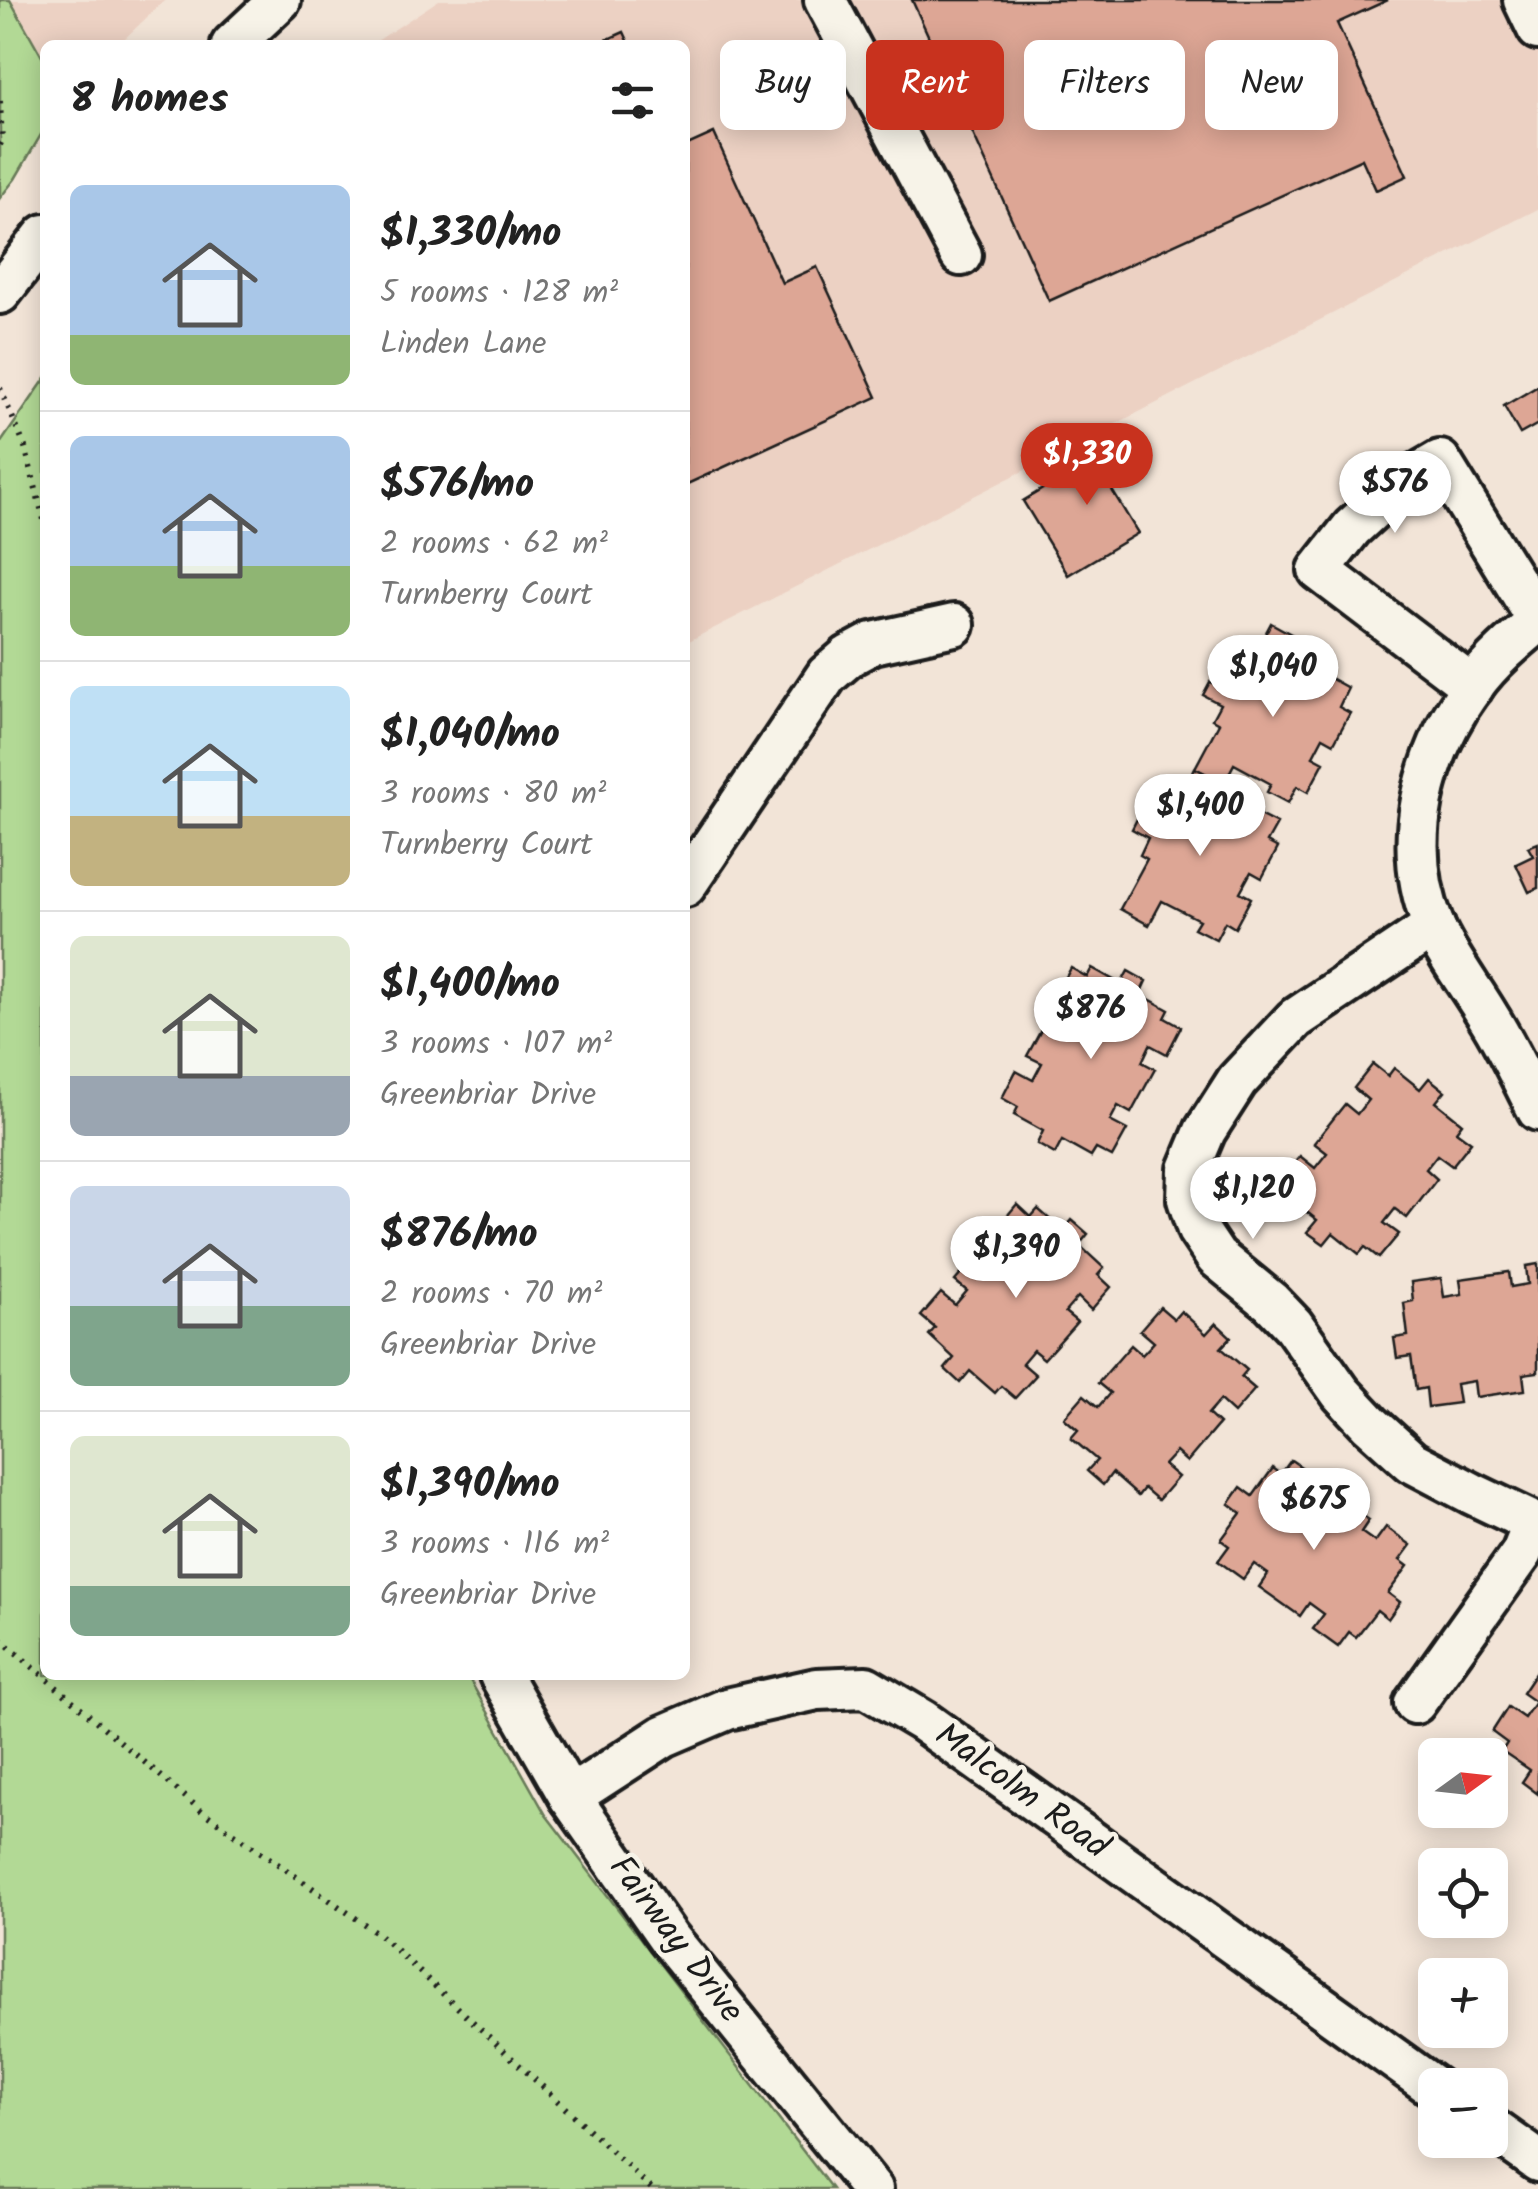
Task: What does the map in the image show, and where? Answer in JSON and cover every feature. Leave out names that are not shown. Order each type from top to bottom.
[{"type":"street","points":[[237,40],[280,0]]},
{"type":"street","points":[[825,0],[961,255]]},
{"type":"street","points":[[1524,0],[1538,28]]},
{"type":"street","points":[[0,293],[40,241]]},
{"type":"street","points":[[1472,686],[1319,570],[1352,528],[1399,485],[1440,461],[1538,621],[1472,686],[1445,731],[1428,772],[1417,828],[1418,879],[1434,926],[1496,1029],[1538,1110]]},
{"type":"street","points":[[690,879],[827,675],[849,656],[873,643],[954,625]]},
{"type":"street","points":[[1415,1703],[1522,1553],[1536,1524],[1412,1462],[1370,1424],[1341,1392],[1293,1325],[1216,1256],[1198,1230],[1188,1199],[1189,1168],[1205,1131],[1237,1080],[1295,1019],[1434,926]]},
{"type":"street","name":"Fairway Drive","points":[[503,1680],[570,1797],[668,1937],[872,2189]]},
{"type":"street","name":"Malcolm Road","points":[[570,1797],[664,1736],[727,1709],[817,1689],[866,1688],[923,1722],[1418,2076]]},
{"type":"street","points":[[1508,2140],[1538,2161]]},
{"type":"path","points":[[0,101],[0,145]]},
{"type":"path","points":[[0,388],[25,447],[40,505]]},
{"type":"path","points":[[0,1639],[40,1673]]},
{"type":"path","points":[[48,1680],[203,1812],[380,1935],[652,2189]]},
{"type":"shaded area","points":[[10,0],[165,0],[123,40],[40,40],[40,53]]},
{"type":"shaded area","points":[[439,0],[1538,0],[1538,209],[690,640],[690,40],[379,40]]},
{"type":"green space","points":[[0,0],[10,0],[40,53],[40,136],[0,198]]},
{"type":"green space","points":[[40,386],[40,1680],[470,1680],[546,1815],[832,2189],[0,2189],[0,444]]},
{"type":"building","points":[[912,0],[1388,0],[1337,23],[1407,176],[1376,190],[1362,159],[1049,301],[971,130],[1004,130],[1004,40],[930,40]]},
{"type":"building","points":[[624,32],[628,40],[606,40]]},
{"type":"building","points":[[714,133],[782,283],[817,267],[877,397],[690,483],[690,144]]},
{"type":"building","points":[[1538,386],[1538,424],[1520,434],[1504,406]]},
{"type":"building","points":[[1133,434],[1148,458],[1107,482],[1138,533],[1068,575],[1023,501]]},
{"type":"building","points":[[1271,623],[1300,639],[1286,665],[1323,685],[1328,677],[1348,688],[1339,707],[1350,713],[1334,743],[1323,737],[1313,756],[1324,762],[1308,792],[1297,786],[1288,803],[1267,792],[1271,784],[1234,764],[1224,783],[1195,768],[1219,723],[1212,719],[1220,704],[1203,695],[1210,682],[1226,690],[1235,674],[1242,678]]},
{"type":"building","points":[[1195,768],[1224,783],[1214,801],[1251,821],[1255,813],[1277,824],[1267,842],[1278,848],[1262,878],[1251,872],[1240,892],[1251,898],[1235,928],[1225,922],[1216,939],[1194,928],[1199,920],[1162,901],[1149,925],[1120,909],[1147,859],[1140,855],[1148,838],[1132,829],[1138,817],[1155,826],[1164,811],[1170,814]]},
{"type":"building","points":[[1538,843],[1538,888],[1529,892],[1516,864],[1533,856],[1528,847]]},
{"type":"building","points":[[1071,968],[1087,977],[1092,968],[1121,984],[1128,971],[1146,981],[1140,994],[1169,1010],[1165,1018],[1181,1027],[1167,1054],[1150,1045],[1142,1062],[1155,1069],[1131,1113],[1118,1106],[1110,1121],[1127,1130],[1112,1157],[1096,1149],[1091,1157],[1062,1141],[1055,1154],[1037,1144],[1043,1131],[1014,1115],[1018,1107],[1002,1098],[1016,1071],[1033,1080],[1042,1063],[1027,1056],[1051,1012],[1064,1019],[1073,1003],[1056,995]]},
{"type":"building","points":[[1373,1064],[1388,1076],[1394,1068],[1420,1089],[1429,1078],[1445,1091],[1436,1102],[1462,1123],[1456,1131],[1471,1142],[1452,1166],[1437,1155],[1426,1169],[1437,1179],[1407,1218],[1395,1209],[1384,1223],[1399,1234],[1379,1258],[1365,1247],[1359,1254],[1333,1233],[1324,1244],[1307,1232],[1317,1220],[1290,1199],[1297,1191],[1281,1180],[1300,1156],[1315,1168],[1327,1153],[1314,1143],[1345,1104],[1357,1114],[1368,1100],[1354,1088]]},
{"type":"building","points":[[1017,1204],[1031,1217],[1038,1209],[1063,1231],[1072,1220],[1088,1234],[1079,1245],[1104,1268],[1098,1275],[1111,1287],[1091,1310],[1078,1297],[1065,1312],[1077,1322],[1044,1359],[1033,1350],[1022,1363],[1036,1375],[1015,1398],[1001,1386],[995,1393],[970,1371],[960,1383],[945,1369],[954,1358],[929,1335],[935,1328],[921,1316],[941,1293],[955,1305],[967,1291],[955,1281],[988,1243],[999,1253],[1011,1240],[997,1228]]},
{"type":"building","points":[[1538,1264],[1538,1372],[1523,1374],[1525,1390],[1476,1397],[1474,1381],[1456,1384],[1459,1403],[1428,1407],[1426,1388],[1416,1390],[1411,1356],[1397,1358],[1394,1338],[1408,1336],[1404,1303],[1413,1301],[1411,1282],[1441,1278],[1444,1297],[1462,1294],[1460,1279],[1509,1272],[1511,1287],[1528,1284],[1526,1266]]},
{"type":"building","points":[[1160,1307],[1174,1319],[1181,1311],[1206,1334],[1216,1323],[1231,1337],[1221,1348],[1247,1370],[1241,1377],[1255,1389],[1234,1413],[1220,1400],[1208,1414],[1219,1424],[1187,1462],[1176,1452],[1164,1465],[1178,1477],[1158,1500],[1144,1488],[1138,1496],[1112,1473],[1103,1485],[1087,1471],[1097,1460],[1071,1438],[1078,1430],[1064,1418],[1084,1395],[1098,1407],[1110,1393],[1098,1383],[1131,1345],[1142,1355],[1154,1342],[1140,1330]]},
{"type":"building","points":[[1291,1460],[1316,1477],[1305,1492],[1320,1503],[1329,1491],[1369,1520],[1361,1532],[1375,1542],[1386,1527],[1411,1545],[1400,1560],[1408,1566],[1388,1593],[1400,1602],[1388,1619],[1377,1610],[1356,1637],[1349,1632],[1338,1647],[1313,1629],[1324,1614],[1309,1603],[1300,1616],[1259,1587],[1268,1574],[1254,1564],[1243,1579],[1218,1561],[1229,1546],[1221,1540],[1241,1513],[1229,1504],[1241,1487],[1253,1496],[1273,1468],[1281,1474]]},
{"type":"building","points":[[1538,1669],[1538,1794],[1522,1782],[1530,1770],[1508,1755],[1508,1738],[1492,1732],[1508,1707],[1524,1718],[1535,1702],[1522,1693]]}]
